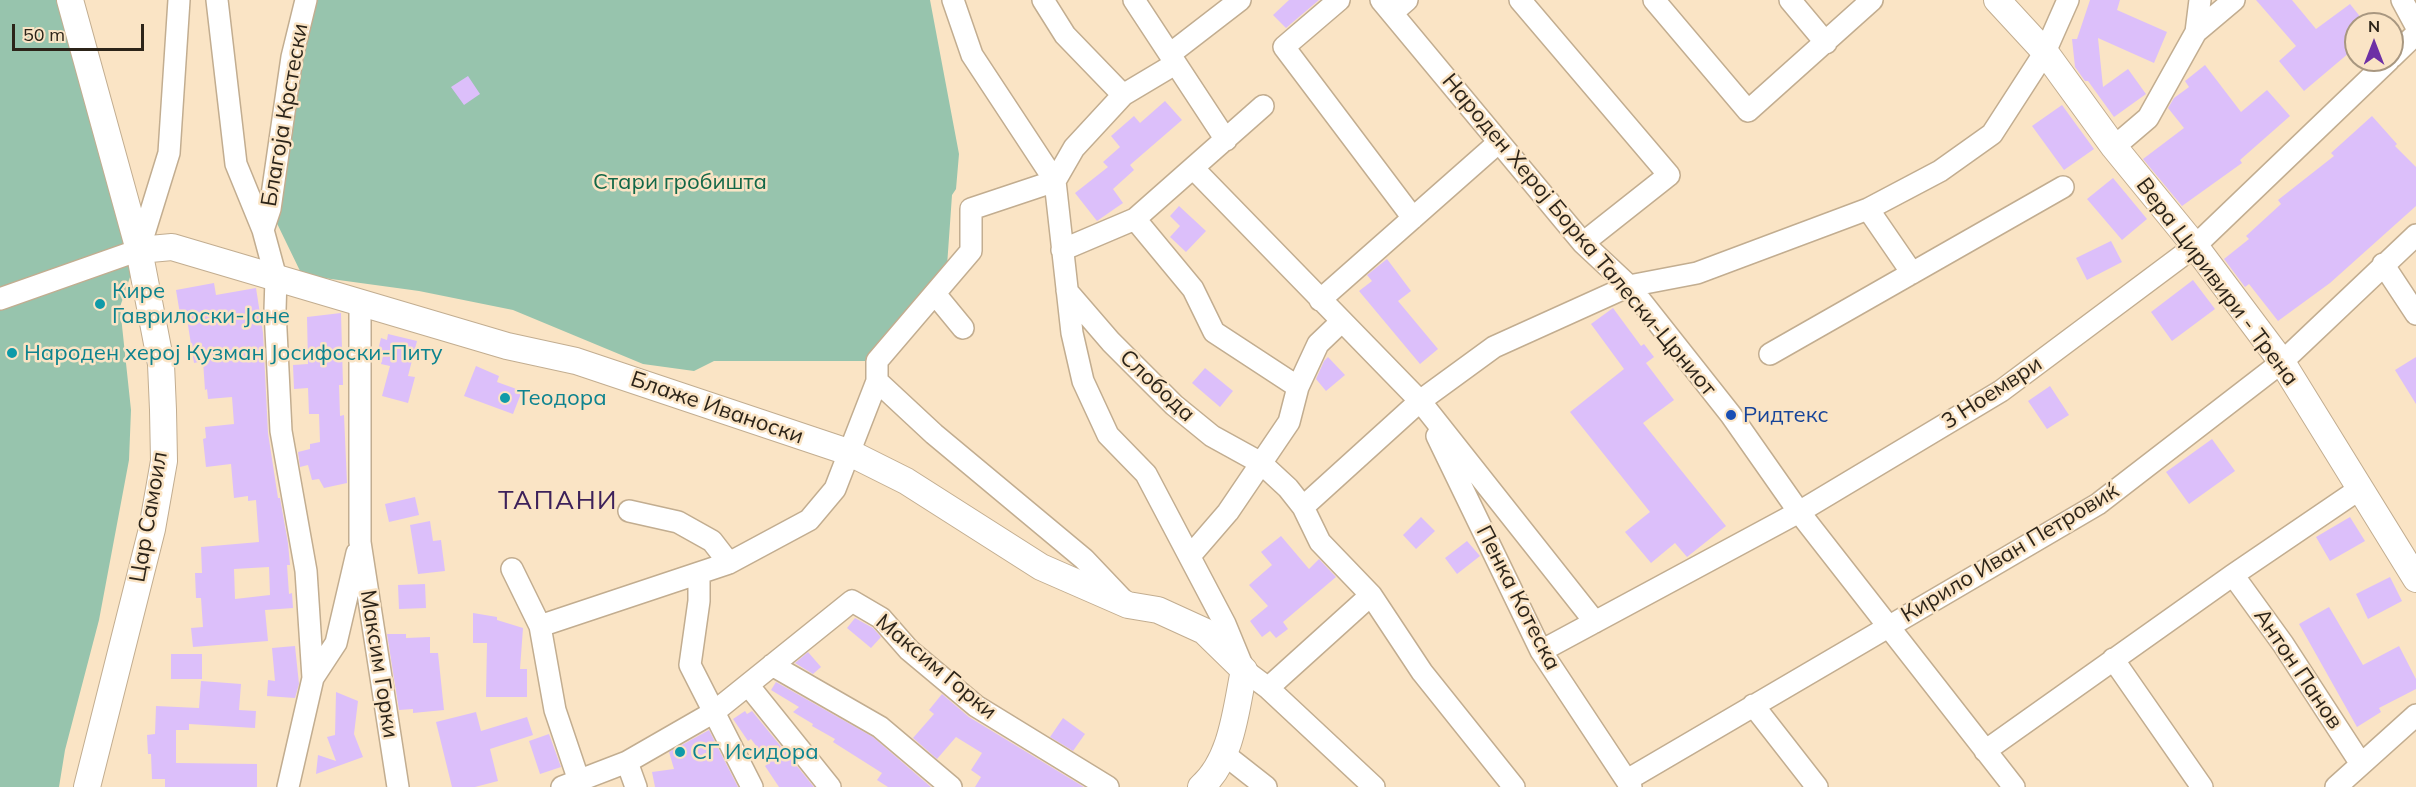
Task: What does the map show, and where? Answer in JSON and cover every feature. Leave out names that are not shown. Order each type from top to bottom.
[{"type":"street","name":"Цар Самоил","points":[[70,0],[139,250],[161,364],[164,461],[152,529],[87,787]]},
{"type":"street","points":[[139,250],[169,153],[179,0]]},
{"type":"street","points":[[217,0],[236,164],[263,230],[276,278],[281,431],[306,571],[313,678],[288,787]]},
{"type":"street","name":"Благоја Крстески","points":[[263,230],[270,209],[292,57],[306,0]]},
{"type":"street","points":[[953,0],[972,55],[1055,181],[1072,333],[1083,381],[1108,435],[1146,474],[1225,624],[1244,670],[1268,688],[1374,787]]},
{"type":"street","points":[[1043,0],[1065,35],[1123,95]]},
{"type":"street","points":[[1134,0],[1226,140]]},
{"type":"street","points":[[540,626],[729,563],[810,520],[835,489],[877,381],[877,362],[971,251],[971,209],[1055,181],[1074,148],[1123,95],[1172,59],[1240,0]]},
{"type":"street","points":[[1339,0],[1284,47],[1413,218]]},
{"type":"street","points":[[1521,0],[1669,175],[1583,243]]},
{"type":"street","points":[[1654,0],[1748,111],[1872,0]]},
{"type":"street","points":[[1790,0],[1826,43]]},
{"type":"street","name":"Вера Циривири - Трена","points":[[1997,0],[2045,52],[2114,147],[2195,246],[2282,362],[2416,579]]},
{"type":"street","points":[[1303,507],[1420,401],[1494,347],[1629,286],[1697,273],[1868,209],[1940,171],[1992,134],[2045,52],[2068,0]]},
{"type":"street","points":[[2196,32],[2200,0]]},
{"type":"street","points":[[2114,147],[2148,118],[2196,32],[2234,0]]},
{"type":"street","points":[[2402,0],[2416,26]]},
{"type":"street","name":"Народен Херој Борка Талески-Црниот","points":[[1393,4],[1499,142],[1583,243],[1629,286],[1731,415],[1799,512],[2014,787]]},
{"type":"street","name":"3 Ноември","points":[[2404,45],[2416,34]]},
{"type":"street","name":"3 Ноември","points":[[1541,651],[1799,512],[2001,391],[2195,246],[2375,72]]},
{"type":"street","points":[[1062,250],[1135,219],[1263,106]]},
{"type":"street","points":[[1320,300],[1499,142]]},
{"type":"street","name":"Пенка Котеска","points":[[1193,168],[1420,401],[1595,621]]},
{"type":"street","points":[[1770,354],[2063,187]]},
{"type":"street","points":[[1868,209],[1912,273]]},
{"type":"street","points":[[1135,219],[1193,289],[1214,332],[1298,387]]},
{"type":"street","name":"Кирило Иван Петровиќ","points":[[1629,784],[1753,705],[2098,504],[2282,362],[2383,264],[2416,236]]},
{"type":"street","name":"Блаже Иваноски","points":[[0,299],[139,250],[172,247],[507,346],[576,361],[848,452],[906,481],[1041,567],[1128,605],[1158,610],[1204,631],[1244,670]]},
{"type":"street","points":[[2383,264],[2416,314]]},
{"type":"street","name":"Слобода","points":[[1067,291],[1111,342],[1174,405],[1212,436],[1261,463],[1288,488],[1303,507],[1320,542],[1371,595],[1422,672],[1514,787]]},
{"type":"street","points":[[935,294],[963,328]]},
{"type":"street","name":"Максим Горки","points":[[360,302],[360,542],[398,787]]},
{"type":"street","points":[[1190,556],[1228,512],[1289,422],[1298,387],[1318,344],[1341,322]]},
{"type":"street","points":[[877,381],[934,434],[1084,559],[1128,605]]},
{"type":"street","name":"Пенка Котеска","points":[[1420,401],[1541,651],[1629,784]]},
{"type":"street","points":[[1985,751],[2233,574],[2361,488]]},
{"type":"street","points":[[629,511],[678,522],[712,541],[729,563]]},
{"type":"street","name":"Максим Горки","points":[[313,678],[336,643],[360,542]]},
{"type":"street","name":"Максим Горки","points":[[512,569],[540,626],[571,784],[627,762],[714,712],[852,601],[881,618],[909,650],[976,706],[1108,787]]},
{"type":"street","points":[[699,573],[699,601],[690,665],[752,787]]},
{"type":"street","name":"Антон Панов","points":[[2233,574],[2283,644],[2361,764]]},
{"type":"street","points":[[1268,688],[1371,595]]},
{"type":"street","points":[[2113,659],[2202,787]]},
{"type":"street","points":[[772,665],[880,727],[951,787]]},
{"type":"street","points":[[1201,787],[1224,754],[1244,670]]},
{"type":"street","points":[[748,685],[830,787]]},
{"type":"street","points":[[1753,705],[1817,787]]},
{"type":"street","points":[[2336,787],[2416,715]]},
{"type":"street","points":[[1224,754],[1266,787]]},
{"type":"street","points":[[627,762],[636,787]]},
{"type":"green space","points":[[0,0],[70,0],[139,250],[120,307],[131,410],[129,460],[99,620],[65,750],[59,787],[0,787]]},
{"type":"green space","name":"Стари гробишта","points":[[306,0],[930,0],[959,154],[956,189],[952,195],[947,266],[870,361],[714,361],[694,371],[643,364],[513,310],[419,291],[302,275],[270,209]]},
{"type":"building","points":[[1289,0],[1319,0],[1286,28],[1273,15]]},
{"type":"building","points":[[2090,0],[2120,0],[2117,10],[2167,32],[2154,63],[2098,38],[2103,87],[2128,69],[2146,94],[2114,117],[2075,67],[2072,39],[2077,39]]},
{"type":"building","points":[[2256,0],[2292,0],[2316,29],[2350,4],[2356,12],[2344,12],[2344,57],[2304,91],[2279,61],[2296,46]]},
{"type":"building","points":[[2205,65],[2241,112],[2267,90],[2290,116],[2240,160],[2242,163],[2182,206],[2143,159],[2184,128],[2168,108],[2174,98],[2189,87],[2185,81]]},
{"type":"building","points":[[468,76],[480,94],[464,105],[451,87]]},
{"type":"building","points":[[1165,101],[1182,120],[1130,165],[1134,170],[1113,189],[1123,203],[1097,221],[1075,193],[1108,167],[1103,162],[1120,147],[1111,136],[1134,116],[1140,123]]},
{"type":"building","points":[[2062,105],[2094,149],[2064,170],[2032,126]]},
{"type":"building","points":[[2372,116],[2397,144],[2395,146],[2416,167],[2416,206],[2330,283],[2278,321],[2249,284],[2245,287],[2224,259],[2249,239],[2246,236],[2281,204],[2278,200],[2334,156],[2331,153]]},
{"type":"building","points":[[2113,178],[2147,219],[2122,240],[2087,199]]},
{"type":"building","points":[[1179,206],[1206,231],[1186,252],[1170,237],[1180,226],[1170,216]]},
{"type":"building","points":[[2111,241],[2122,262],[2087,280],[2076,258]]},
{"type":"building","points":[[1387,259],[1411,291],[1398,301],[1438,349],[1420,364],[1359,291],[1372,281],[1367,275]]},
{"type":"building","points":[[2193,280],[2215,309],[2172,341],[2151,312]]},
{"type":"building","points":[[214,283],[216,295],[256,288],[263,333],[268,433],[288,543],[289,594],[292,593],[293,608],[265,610],[268,641],[193,647],[191,628],[203,627],[201,598],[196,598],[195,573],[202,573],[201,547],[259,542],[256,500],[248,501],[248,496],[234,498],[231,464],[206,467],[203,439],[206,438],[205,427],[234,424],[232,397],[208,399],[207,389],[205,390],[203,361],[194,363],[187,319],[181,320],[176,290]],"holes":[[[269,567],[270,595],[235,599],[234,569]]]},
{"type":"building","points":[[1613,308],[1641,346],[1644,344],[1654,357],[1646,363],[1674,400],[1643,423],[1726,526],[1687,557],[1675,543],[1651,563],[1625,532],[1650,512],[1570,412],[1624,369],[1591,324]]},
{"type":"building","points":[[341,313],[343,385],[339,385],[340,416],[344,415],[347,483],[324,488],[319,479],[312,480],[308,465],[300,467],[298,452],[310,449],[310,444],[320,442],[319,414],[309,414],[308,388],[294,389],[293,365],[308,364],[307,317]]},
{"type":"building","points":[[388,334],[417,341],[408,376],[415,377],[408,403],[382,396],[390,366],[381,364],[383,356],[377,354],[381,338],[387,340]]},
{"type":"building","points":[[1328,357],[1345,375],[1326,391],[1316,379]]},
{"type":"building","points":[[2416,357],[2416,404],[2395,370]]},
{"type":"building","points":[[476,366],[499,376],[497,382],[522,391],[513,414],[464,396]]},
{"type":"building","points":[[1205,368],[1233,391],[1220,407],[1192,383]]},
{"type":"building","points":[[2050,386],[2069,415],[2047,429],[2028,401]]},
{"type":"building","points":[[2212,439],[2235,471],[2189,504],[2166,472]]},
{"type":"building","points":[[415,497],[419,515],[389,522],[385,504]]},
{"type":"building","points":[[1421,517],[1435,531],[1416,549],[1403,535]]},
{"type":"building","points":[[2350,517],[2365,541],[2330,561],[2316,537]]},
{"type":"building","points":[[430,521],[433,541],[441,540],[445,571],[418,574],[410,525]]},
{"type":"building","points":[[1281,536],[1309,569],[1319,559],[1336,577],[1283,622],[1288,629],[1276,638],[1270,631],[1262,637],[1250,621],[1268,606],[1249,585],[1272,565],[1261,552]]},
{"type":"building","points":[[1467,541],[1480,556],[1457,574],[1445,558]]},
{"type":"building","points":[[2390,577],[2402,601],[2368,619],[2356,594]]},
{"type":"building","points":[[425,584],[426,608],[399,609],[398,585]]},
{"type":"building","points":[[2329,607],[2363,665],[2399,646],[2416,679],[2416,689],[2379,708],[2381,712],[2357,727],[2299,624]]},
{"type":"building","points":[[473,613],[497,617],[497,620],[523,628],[520,669],[527,669],[527,697],[486,697],[487,643],[473,643]]},
{"type":"building","points":[[855,618],[873,628],[881,637],[871,648],[847,628]]},
{"type":"building","points":[[387,634],[406,634],[406,638],[430,637],[430,653],[438,653],[444,710],[413,713],[413,709],[399,710]]},
{"type":"building","points":[[295,646],[299,684],[295,698],[267,696],[268,680],[275,681],[272,648]]},
{"type":"building","points":[[808,652],[821,667],[813,674],[795,663]]},
{"type":"building","points":[[171,654],[202,654],[202,679],[171,679]]},
{"type":"building","points":[[201,681],[241,684],[239,710],[256,711],[255,728],[189,724],[189,730],[176,730],[176,763],[257,764],[257,787],[165,787],[165,779],[152,779],[151,754],[148,754],[147,735],[155,734],[156,706],[199,708]]},
{"type":"building","points":[[776,682],[873,737],[931,787],[888,787],[877,780],[882,773],[833,742],[835,739],[793,712],[799,707],[771,690]]},
{"type":"building","points":[[336,692],[358,701],[354,734],[363,757],[316,774],[318,755],[336,761],[327,737],[335,735]]},
{"type":"building","points":[[942,694],[969,717],[1084,787],[975,787],[981,777],[971,770],[982,753],[956,737],[937,759],[913,738],[934,714],[929,710]]},
{"type":"building","points":[[745,711],[747,714],[752,711],[814,787],[779,787],[765,766],[769,763],[751,739],[748,741],[733,719]]},
{"type":"building","points":[[476,712],[481,731],[527,717],[533,735],[490,749],[498,781],[475,787],[452,787],[436,722]]},
{"type":"building","points":[[1063,718],[1085,734],[1073,751],[1050,737]]},
{"type":"building","points":[[709,730],[738,787],[655,787],[652,772],[674,769],[669,752]]},
{"type":"building","points":[[549,734],[561,767],[540,774],[529,741]]},
{"type":"place","name":"Кире Гаврилоски-Јане","points":[[100,304]]},
{"type":"place","name":"Народен херој Кузман Јосифоски-Питу","points":[[12,353]]},
{"type":"place","name":"Теодора","points":[[505,398]]},
{"type":"place","name":"Ридтекс","points":[[1731,415]]},
{"type":"place","name":"СГ Исидора","points":[[680,752]]},
{"type":"district","name":"ТАПАНИ","points":[[558,501]]}]
